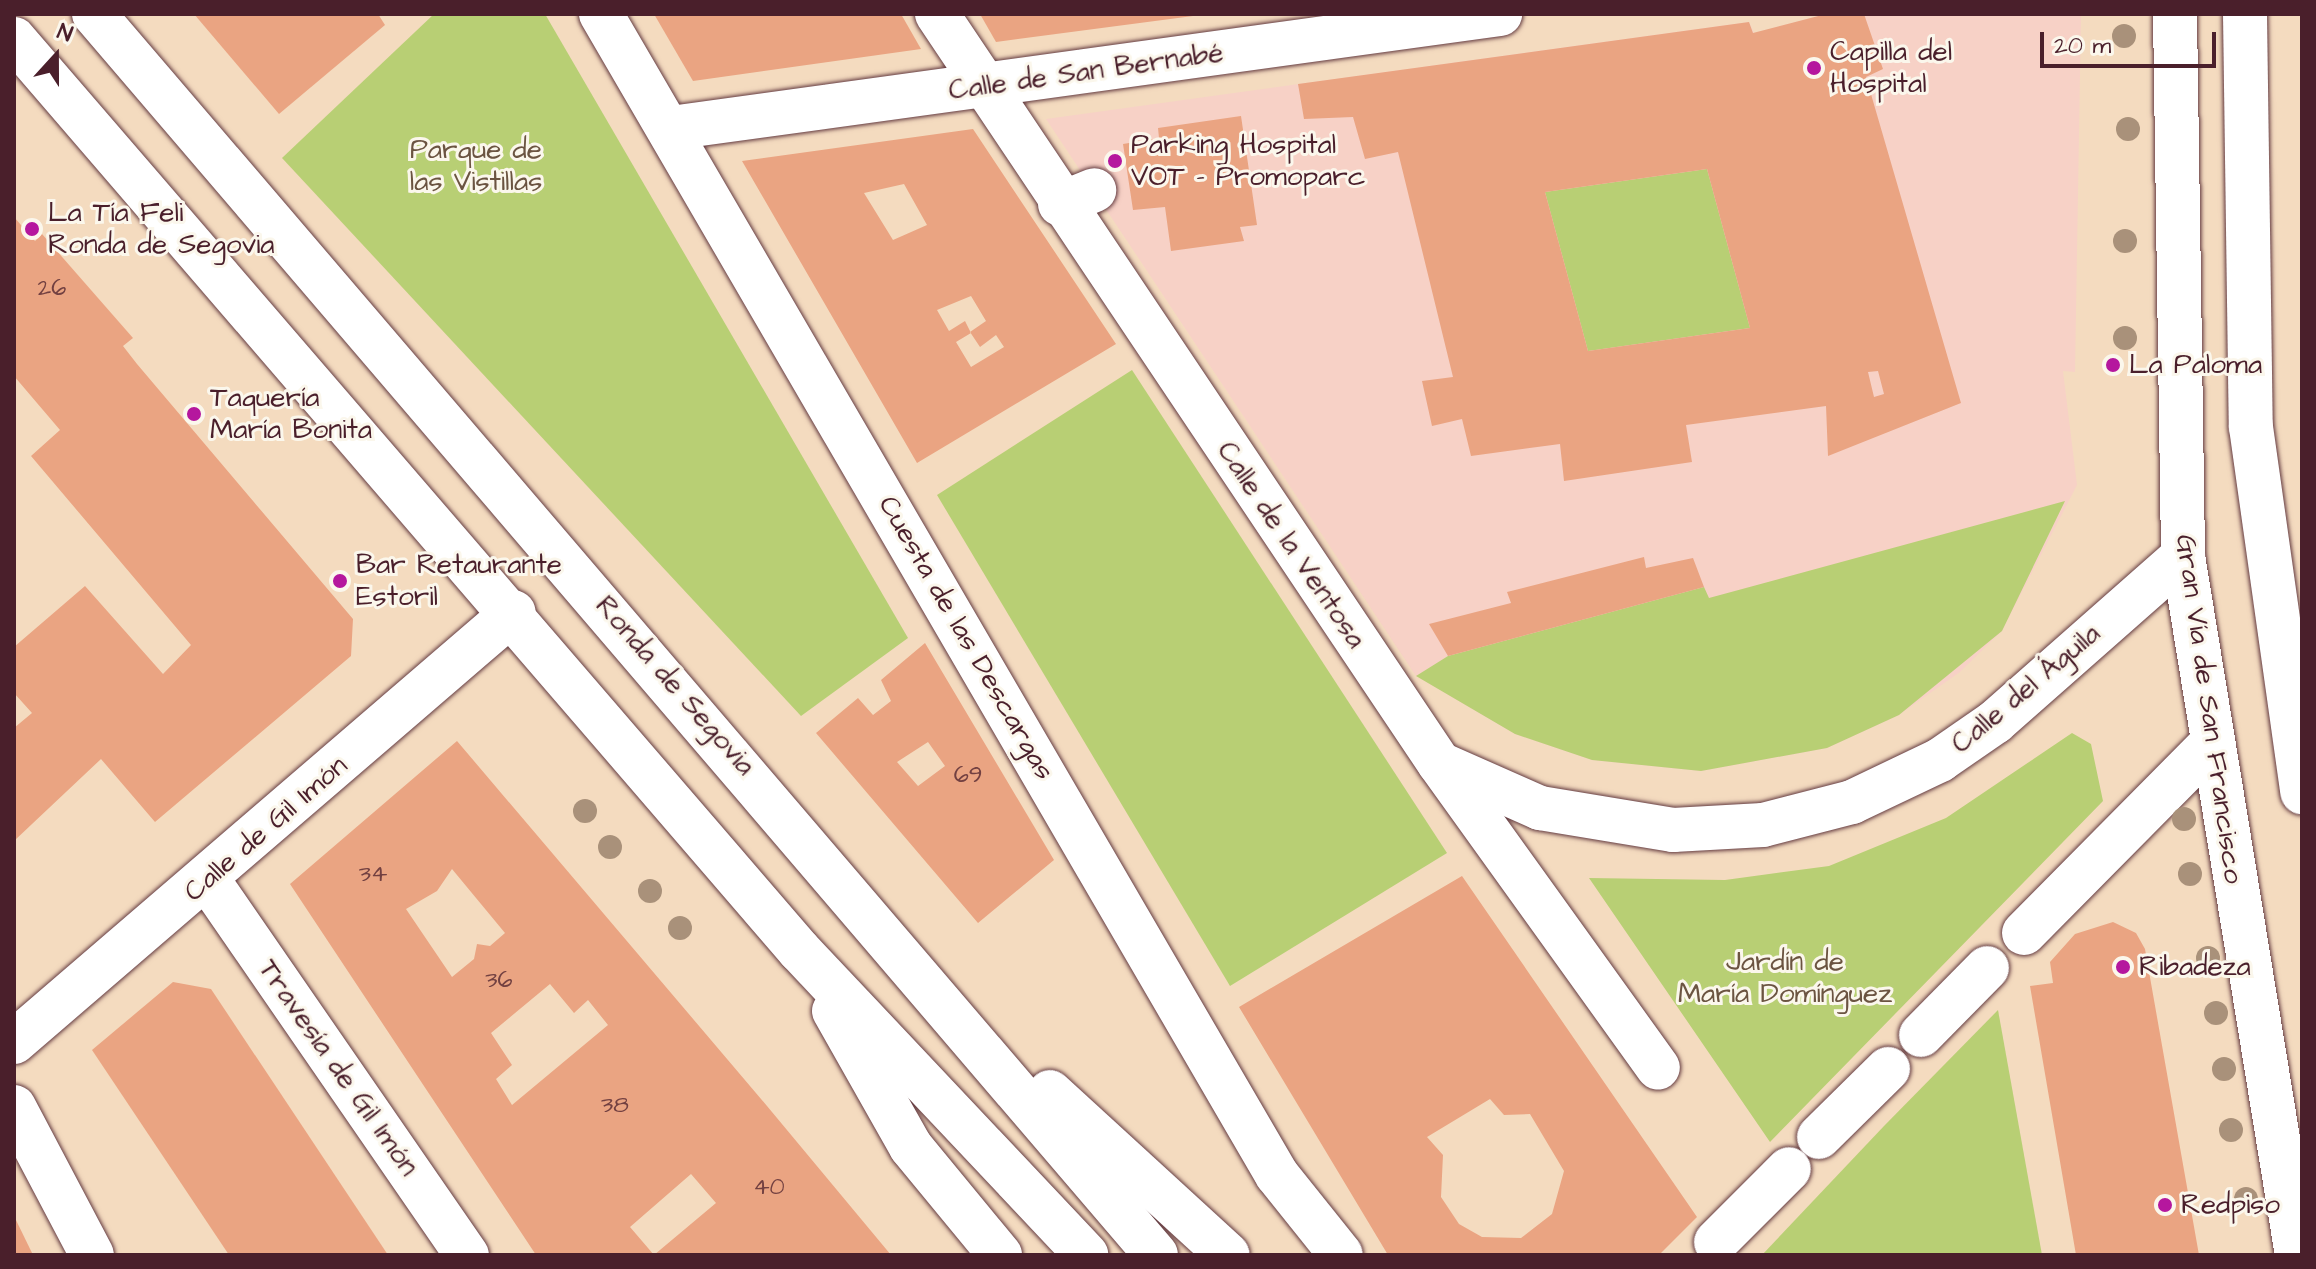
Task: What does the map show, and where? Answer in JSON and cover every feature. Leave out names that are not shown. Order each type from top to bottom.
[{"type":"street","name":"Ronda de Segovia","points":[[94,14],[940,995],[1156,1255]]},
{"type":"street","name":"Cuesta de las Descargas","points":[[601,14],[671,128],[1277,1175],[1341,1255]]},
{"type":"street","name":"Calle de la Ventosa","points":[[937,14],[982,88],[1013,161],[1077,197],[1439,763],[1658,1068]]},
{"type":"street","name":"Calle de San Bernabé","points":[[671,128],[982,88],[1500,14]]},
{"type":"street","name":"Gran Vía de San Francisco","points":[[2175,14],[2183,556],[2211,744],[2297,1255]]},
{"type":"street","points":[[2245,14],[2251,427],[2294,665],[2302,792]]},
{"type":"street","points":[[14,39],[514,612],[799,950],[1086,1255]]},
{"type":"street","name":"Calle del Águila","points":[[1439,763],[1540,808],[1673,830],[1763,825],[1852,802],[1940,760],[1995,722],[2183,556]]},
{"type":"street","name":"Calle de Gil Imón","points":[[14,1042],[208,880],[514,612]]},
{"type":"street","points":[[2024,933],[2211,744]]},
{"type":"street","name":"Travesía de Gil Imón","points":[[208,880],[467,1255]]},
{"type":"street","points":[[799,950],[911,1147],[1000,1255]]},
{"type":"street","points":[[1921,1035],[1987,968]]},
{"type":"street","points":[[940,995],[1228,1255]]},
{"type":"street","points":[[1819,1137],[1888,1069]]},
{"type":"street","points":[[14,1107],[92,1255]]},
{"type":"street","points":[[1716,1242],[1789,1169]]},
{"type":"shaded area","points":[[1826,14],[2081,14],[2075,372],[2063,371],[2077,485],[2002,631],[1960,672],[1899,715],[1827,748],[1701,771],[1592,760],[1515,734],[1416,676],[1046,119],[1749,22],[1754,33]]},
{"type":"green space","name":"Parque de las Vistillas","points":[[434,14],[545,14],[908,638],[801,716],[282,158]]},
{"type":"green space","points":[[1707,169],[1750,328],[1588,351],[1545,192]]},
{"type":"green space","points":[[1132,370],[1447,853],[1230,986],[937,495]]},
{"type":"green space","points":[[2065,501],[2002,631],[1899,715],[1827,748],[1701,771],[1592,760],[1515,734],[1416,676],[1448,656],[1704,587],[1709,598]]},
{"type":"green space","name":"Jardín de María Domínguez","points":[[2072,733],[2091,744],[2103,801],[1770,1142],[1589,878],[1725,880],[1829,866],[1946,818]]},
{"type":"green space","name":"Jardín de María Domínguez","points":[[1998,1010],[2042,1255],[1762,1255],[1884,1126]]},
{"type":"building","points":[[194,14],[378,14],[385,25],[279,114]]},
{"type":"building","points":[[654,14],[901,14],[921,49],[693,81]]},
{"type":"building","points":[[980,14],[1193,14],[1193,16],[996,42]]},
{"type":"building","points":[[1826,14],[1864,14],[1883,69],[1866,77],[1961,403],[1828,456],[1826,406],[1686,425],[1692,462],[1564,481],[1560,444],[1471,456],[1462,419],[1432,426],[1422,381],[1453,377],[1398,152],[1365,159],[1353,117],[1304,119],[1298,84],[1749,22],[1753,33]],"holes":[[[1707,169],[1750,328],[1588,351],[1545,192]],[[1878,371],[1884,394],[1874,397],[1868,372]]]},
{"type":"building","points":[[1241,116],[1257,225],[1240,227],[1244,241],[1171,251],[1165,207],[1133,210],[1123,144],[1159,138],[1158,128]]},
{"type":"building","points":[[973,129],[1116,344],[917,463],[742,161]],"holes":[[[904,184],[927,225],[893,240],[864,193]],[[971,296],[986,321],[970,332],[965,321],[949,331],[937,310]],[[971,333],[980,347],[996,335],[1004,347],[971,367],[956,342]]]},
{"type":"building","points":[[14,217],[35,241],[42,234],[133,338],[123,346],[137,364],[353,619],[351,656],[155,822],[101,759],[14,841],[14,728],[32,713],[14,693],[14,647],[85,586],[163,674],[191,645],[31,456],[60,430],[14,376]]},
{"type":"building","points":[[1644,557],[1646,568],[1693,558],[1704,587],[1448,656],[1429,624],[1511,603],[1507,592]]},
{"type":"building","points":[[925,643],[1054,860],[978,923],[816,733],[858,698],[873,715],[891,701],[881,680]],"holes":[[[928,742],[945,766],[918,786],[897,762]]]},
{"type":"building","points":[[457,741],[891,1255],[654,1255],[536,1255],[290,884]],"holes":[[[452,869],[505,933],[490,946],[477,944],[474,959],[452,977],[406,909],[437,891]],[[550,984],[574,1013],[588,1000],[608,1025],[512,1105],[496,1079],[512,1065],[491,1033]],[[691,1174],[716,1203],[654,1255],[630,1227]]]},
{"type":"building","points":[[1462,876],[1697,1217],[1659,1255],[1388,1255],[1239,1007]],"holes":[[[1490,1099],[1504,1115],[1530,1114],[1564,1171],[1552,1214],[1521,1238],[1482,1237],[1459,1224],[1441,1197],[1443,1155],[1427,1137]]]},
{"type":"building","points":[[2113,922],[2136,933],[2145,949],[2199,1255],[2076,1255],[2030,986],[2053,983],[2050,962],[2075,934]]},
{"type":"building","points":[[173,982],[211,989],[388,1255],[229,1255],[92,1050]]},
{"type":"building","points":[[14,1216],[33,1255],[14,1255]]},
{"type":"place","name":"Capilla del Hospital","points":[[1814,68]]},
{"type":"place","name":"Parking Hospital VOT - Promoparc","points":[[1115,161]]},
{"type":"place","name":"La Tía Feli Ronda de Segovia","points":[[32,229]]},
{"type":"place","name":"La Paloma","points":[[2113,365]]},
{"type":"place","name":"Taquería María Bonita","points":[[194,414]]},
{"type":"place","name":"Bar Retaurante Estoril","points":[[340,581]]},
{"type":"place","name":"Ribadeza","points":[[2123,967]]},
{"type":"place","name":"Redpiso","points":[[2165,1205]]}]
